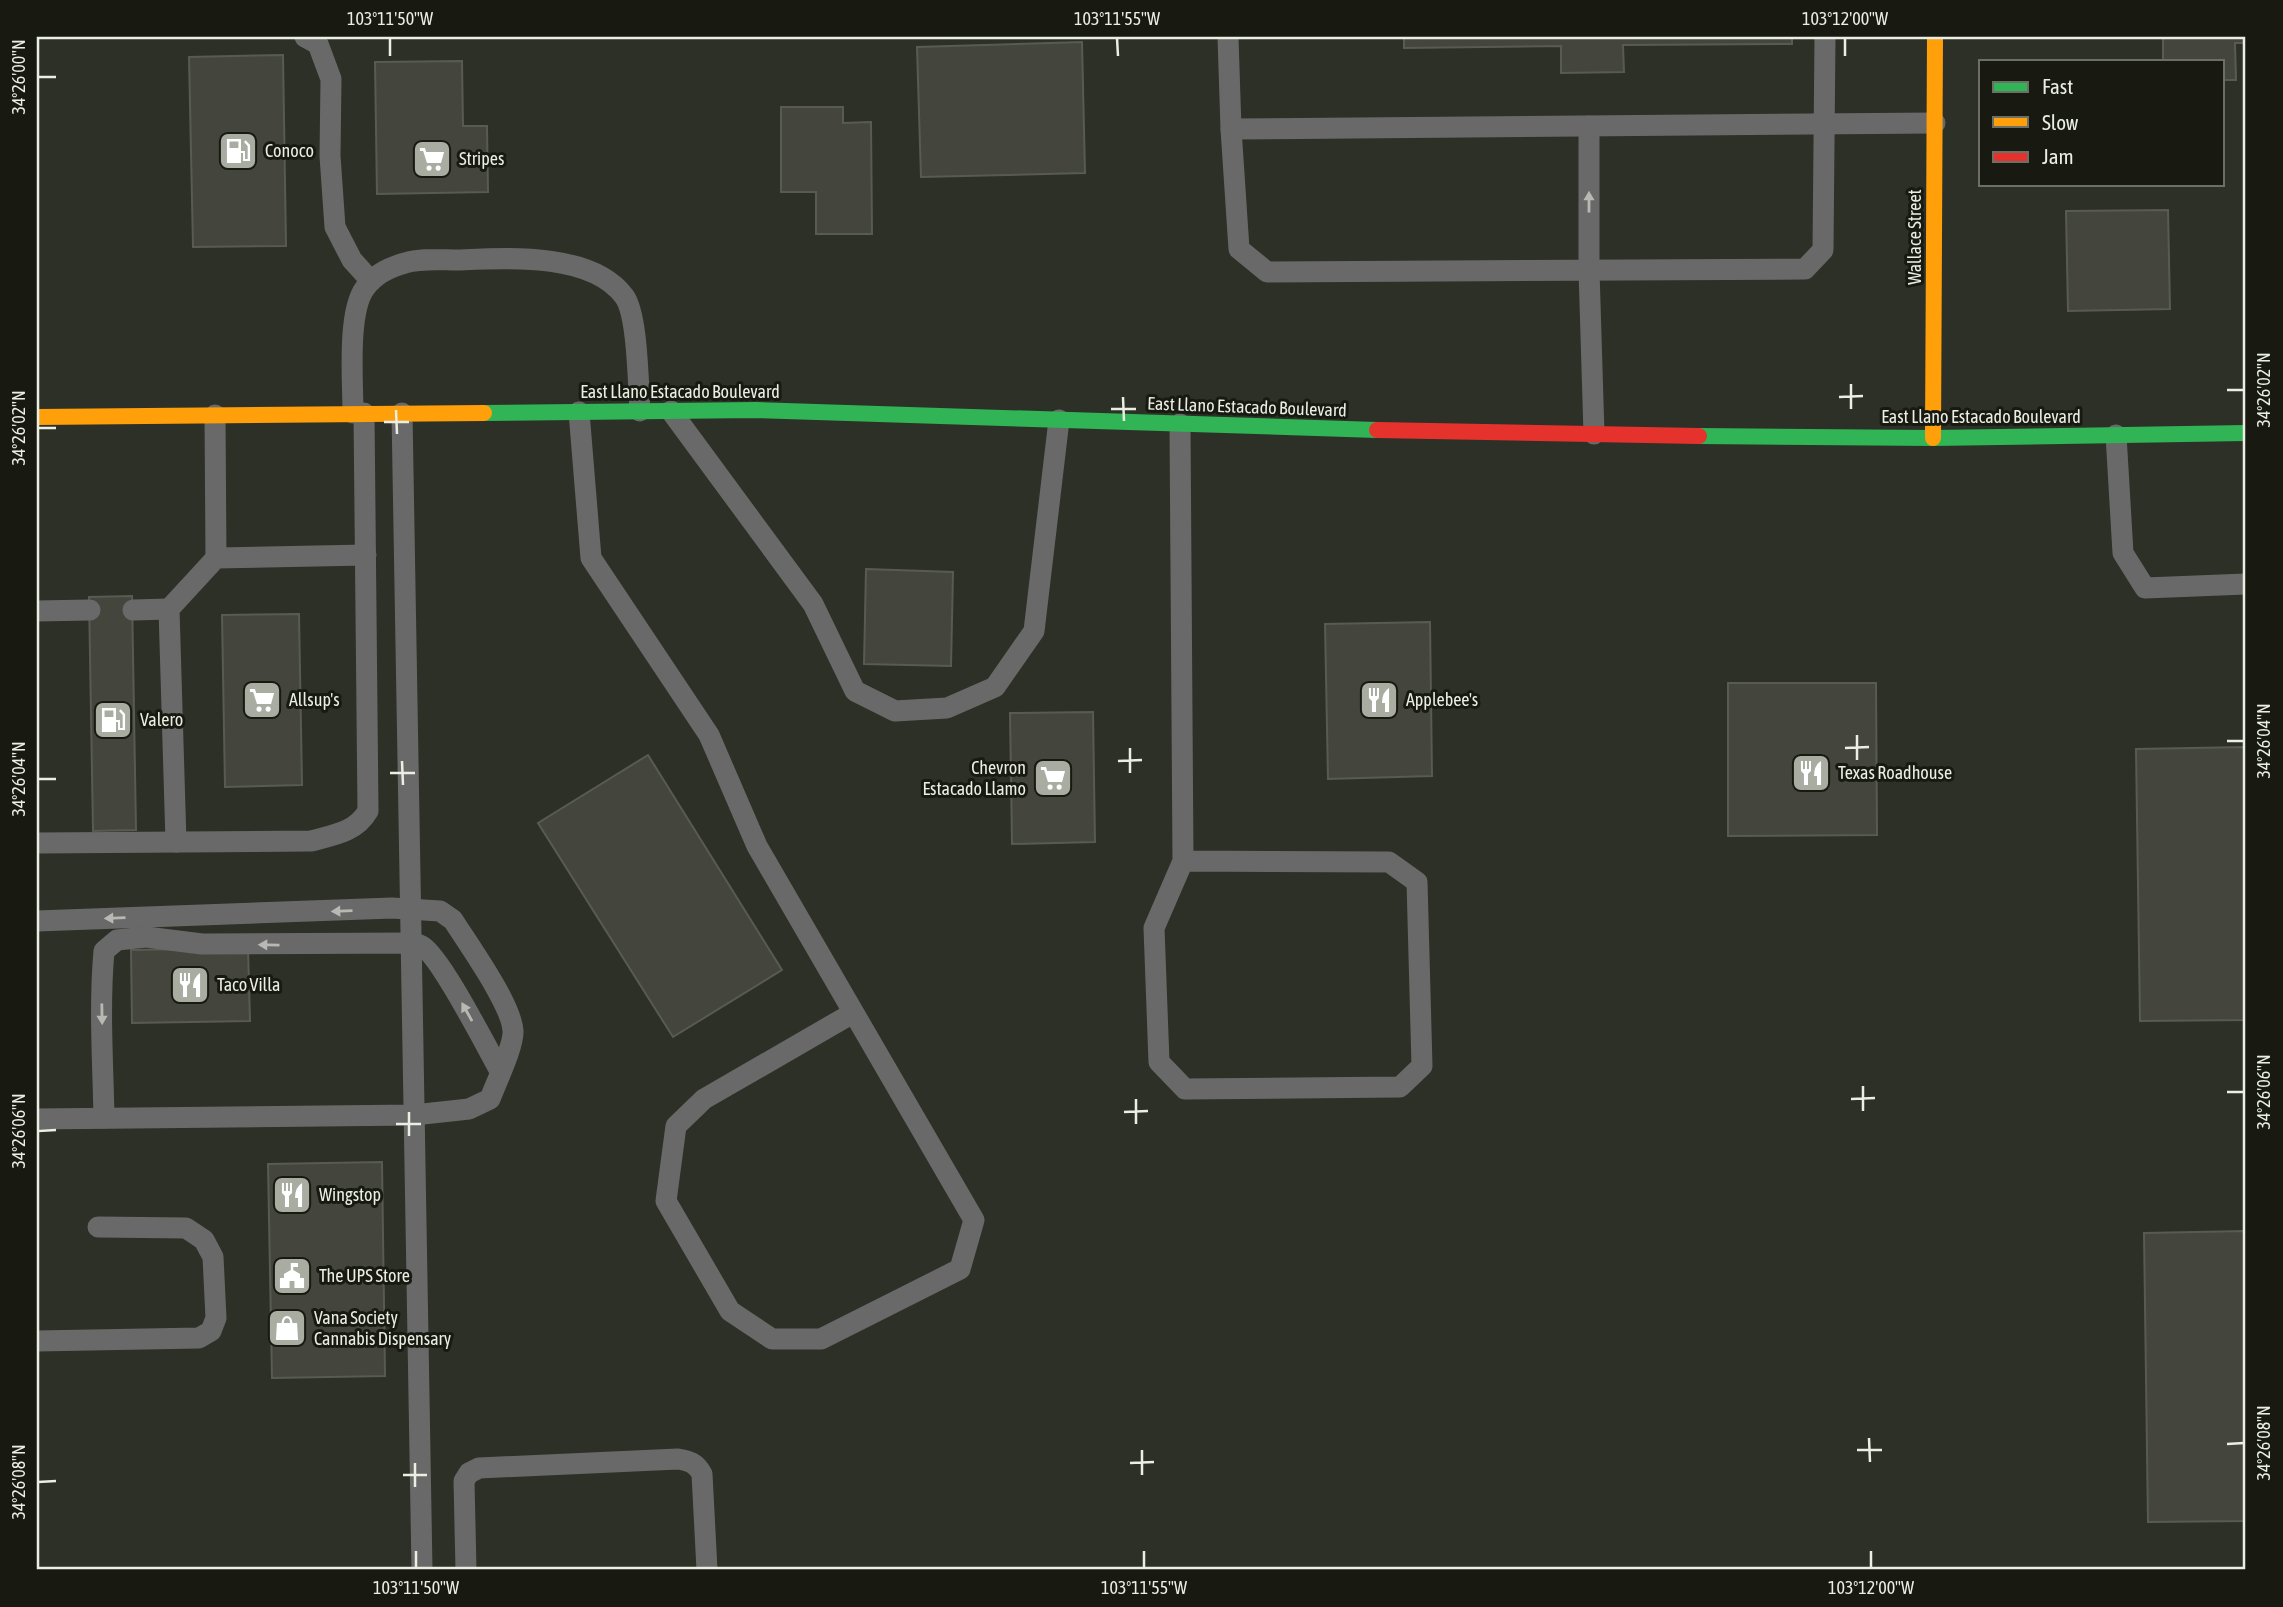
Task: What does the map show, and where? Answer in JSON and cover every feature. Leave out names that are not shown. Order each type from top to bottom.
[{"type":"main road","name":"Wallace Street","points":[[1933,438],[1935,37]]},
{"type":"main road","name":"East Llano Estacado Boulevard","points":[[37,417],[757,410],[1457,433],[1933,438],[2246,433]]},
{"type":"lane","points":[[304,37],[318,44],[331,79],[330,156],[335,227],[352,260],[371,281]]},
{"type":"lane","points":[[1228,37],[1239,249],[1267,272],[1805,269],[1823,250],[1825,37]]},
{"type":"lane","points":[[1231,129],[1935,123]]},
{"type":"lane","points":[[1589,126],[1589,270],[1594,434]]},
{"type":"lane","points":[[37,843],[312,841],[337,835],[360,824],[368,811],[366,555],[353,330],[359,299],[371,281],[385,271],[407,262],[431,260],[541,260],[592,272],[624,295],[629,305],[640,411]]},
{"type":"lane","points":[[671,411],[813,604],[855,691],[895,711],[947,708],[995,687],[1034,631],[1059,420]]},
{"type":"lane","points":[[579,412],[591,558],[709,735],[757,846],[974,1220],[960,1269],[821,1339],[772,1339],[730,1311],[666,1200],[676,1126],[704,1099],[853,1013]]},
{"type":"lane","points":[[402,413],[422,1570]]},
{"type":"lane","points":[[176,842],[169,609],[216,558],[215,415]]},
{"type":"lane","points":[[1180,424],[1183,862],[1154,928],[1158,1062],[1185,1089],[1401,1087],[1422,1066],[1417,882],[1389,862],[1183,862]]},
{"type":"lane","points":[[2116,435],[2123,553],[2145,588],[2246,584]]},
{"type":"lane","points":[[216,558],[366,555]]},
{"type":"lane","points":[[132,610],[169,609]]},
{"type":"lane","points":[[37,611],[90,610]]},
{"type":"lane","points":[[37,921],[411,909],[440,911],[453,920],[505,1005],[513,1030],[490,1099],[469,1109],[414,1115],[37,1119]]},
{"type":"lane","points":[[104,1118],[104,951],[117,940],[146,937],[202,944],[411,943],[422,946],[459,997],[500,1071]]},
{"type":"lane","points":[[37,1341],[199,1338],[211,1331],[216,1318],[214,1257],[204,1240],[186,1228],[98,1227]]},
{"type":"lane","points":[[466,1570],[464,1481],[469,1473],[478,1468],[678,1460],[697,1465],[702,1474],[707,1570]]},
{"type":"building","points":[[1404,37],[1792,37],[1792,44],[1623,45],[1624,72],[1561,73],[1561,46],[1404,48]]},
{"type":"building","points":[[2163,37],[2246,37],[2246,43],[2235,43],[2236,80],[2224,80],[2224,60],[2163,60]]},
{"type":"building","points":[[1082,42],[1085,173],[921,177],[917,47]]},
{"type":"building","name":"Conoco","points":[[283,55],[286,246],[193,247],[189,57]]},
{"type":"building","name":"Stripes","points":[[462,61],[463,126],[487,126],[488,192],[377,194],[375,62]]},
{"type":"building","points":[[781,107],[843,107],[843,123],[871,122],[872,234],[816,234],[816,192],[781,192]]},
{"type":"building","points":[[2168,210],[2170,309],[2068,311],[2066,211]]},
{"type":"building","points":[[866,569],[953,572],[951,666],[864,664]]},
{"type":"building","name":"Valero","points":[[132,596],[136,830],[93,831],[89,597]]},
{"type":"building","name":"Allsup's","points":[[299,614],[302,785],[225,787],[222,615]]},
{"type":"building","name":"Applebee's","points":[[1430,622],[1432,776],[1328,779],[1325,624]]},
{"type":"building","points":[[1728,683],[1876,683],[1877,835],[1728,836]]},
{"type":"building","name":"Chevron Estacado Llamo","points":[[1093,712],[1095,842],[1012,844],[1010,713]]},
{"type":"building","points":[[2246,747],[2246,1020],[2140,1021],[2136,749]]},
{"type":"building","points":[[648,755],[782,970],[673,1037],[538,823]]},
{"type":"building","name":"Taco Villa","points":[[248,948],[250,1021],[132,1023],[131,950]]},
{"type":"building","points":[[382,1162],[385,1376],[272,1378],[268,1164]]},
{"type":"building","points":[[2246,1231],[2246,1521],[2148,1522],[2144,1233]]},
{"type":"traffic: fast","points":[[484,413],[756,410],[1377,430]]},
{"type":"traffic: fast","points":[[1699,436],[1933,438],[2246,433]]},
{"type":"traffic: slow","points":[[1933,438],[1935,37]]},
{"type":"traffic: slow","points":[[37,417],[484,413]]},
{"type":"traffic: jam","points":[[1377,430],[1699,436]]},
{"type":"place","name":"Conoco","points":[[238,151]]},
{"type":"place","name":"Stripes","points":[[432,159]]},
{"type":"place","name":"Allsup's","points":[[262,700]]},
{"type":"place","name":"Applebee's","points":[[1379,700]]},
{"type":"place","name":"Valero","points":[[113,720]]},
{"type":"place","name":"Texas Roadhouse","points":[[1811,773]]},
{"type":"place","name":"Chevron Estacado Llamo","points":[[1053,778]]},
{"type":"place","name":"Taco Villa","points":[[190,985]]},
{"type":"place","name":"Wingstop","points":[[292,1195]]},
{"type":"place","name":"The UPS Store","points":[[292,1276]]},
{"type":"place","name":"Vana Society Cannabis Dispensary","points":[[287,1328]]}]
